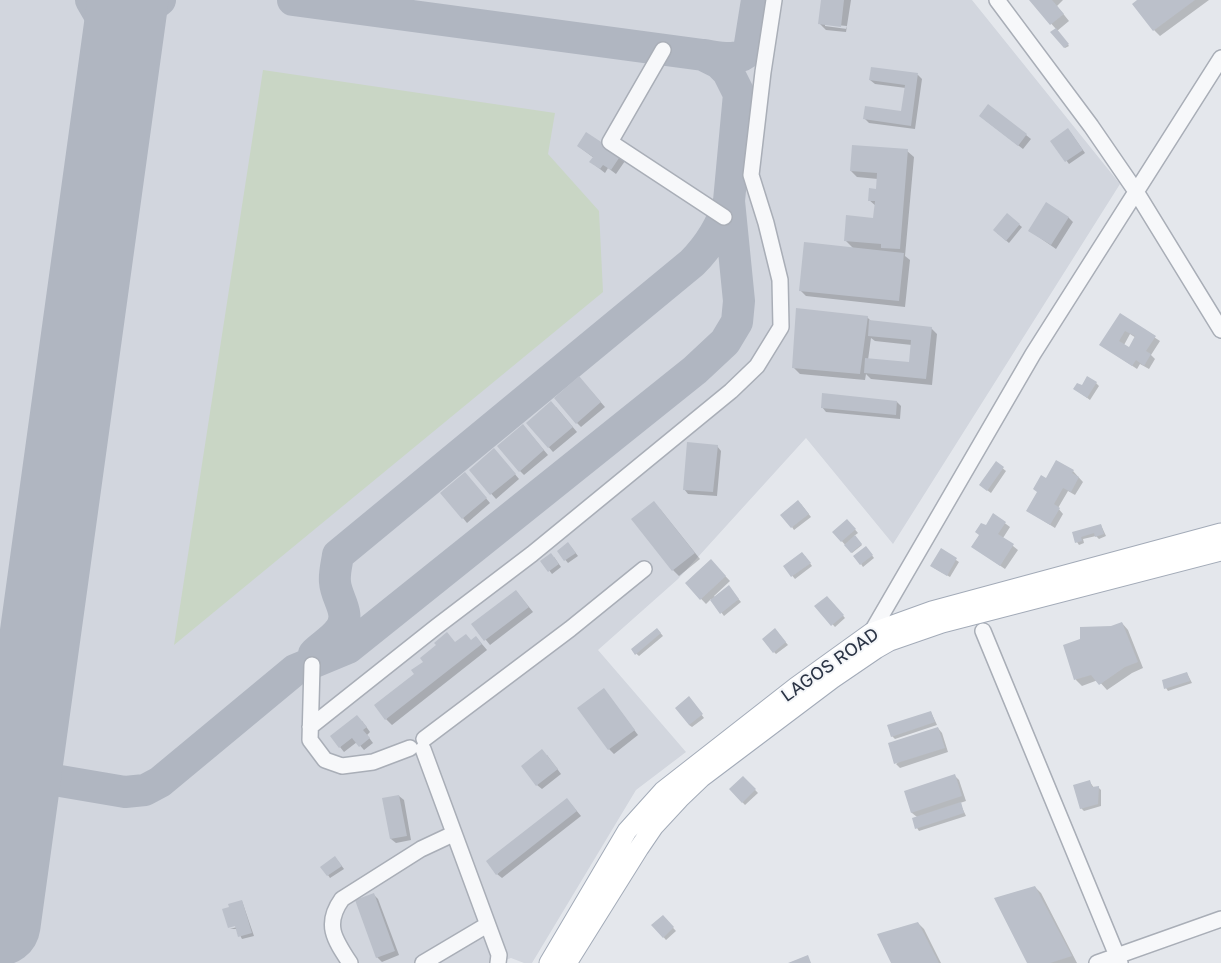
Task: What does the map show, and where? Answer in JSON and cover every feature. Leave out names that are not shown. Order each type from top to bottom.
[{"type":"main road","name":"LAGOS ROAD","points":[[549,963],[627,831],[663,791],[796,687],[872,633],[932,611],[1221,533]]},
{"type":"main road","name":"LAGOS ROAD","points":[[567,963],[654,826],[679,799],[702,778],[863,656],[890,641],[942,623],[1221,551]]},
{"type":"street","points":[[310,727],[436,627],[540,548],[731,391],[757,366],[781,327],[780,280],[766,223],[751,175],[763,72],[774,0]]},
{"type":"street","points":[[997,0],[1092,126],[1135,190],[1221,330]]},
{"type":"street","points":[[663,50],[610,142],[724,217]]},
{"type":"street","points":[[872,633],[1033,354],[1135,190],[1221,58]]},
{"type":"street","points":[[312,665],[310,740],[325,760],[342,766],[373,762],[419,746],[644,570]]},
{"type":"street","points":[[984,631],[1118,960]]},
{"type":"street","points":[[419,746],[445,806],[453,834],[502,960]]},
{"type":"street","points":[[350,963],[342,951],[331,925],[333,911],[342,899],[421,849],[453,834]]},
{"type":"street","points":[[1097,963],[1118,960],[1221,919]]},
{"type":"street","points":[[423,963],[487,925]]},
{"type":"shaded area","points":[[0,0],[972,0],[1120,184],[893,544],[806,438],[678,579],[598,650],[686,752],[636,790],[532,963],[524,963],[511,958],[496,963],[0,963]]},
{"type":"green space","points":[[263,70],[555,113],[548,154],[599,211],[603,292],[174,645]]},
{"type":"building","points":[[821,0],[844,0],[841,27],[818,24]]},
{"type":"building","points":[[1029,0],[1052,0],[1064,14],[1050,25]]},
{"type":"building","points":[[1137,0],[1195,0],[1153,31],[1132,4]]},
{"type":"building","points":[[1056,28],[1069,44],[1064,48],[1050,32]]},
{"type":"building","points":[[871,67],[918,73],[911,126],[863,119],[865,106],[901,111],[905,85],[869,80]]},
{"type":"building","points":[[988,104],[1027,134],[1018,146],[979,116]]},
{"type":"building","points":[[1068,128],[1083,150],[1065,162],[1050,141]]},
{"type":"building","points":[[586,132],[621,155],[611,170],[603,165],[600,169],[589,162],[593,157],[577,146]]},
{"type":"building","points":[[852,145],[908,149],[900,249],[881,248],[881,244],[844,241],[846,215],[873,218],[875,201],[868,201],[869,188],[876,189],[877,173],[850,171]]},
{"type":"building","points":[[1046,202],[1069,217],[1051,245],[1028,231]]},
{"type":"building","points":[[1007,213],[1020,224],[1006,241],[993,230]]},
{"type":"building","points":[[804,242],[904,253],[899,301],[799,291]]},
{"type":"building","points":[[796,308],[868,316],[860,374],[792,368]]},
{"type":"building","points":[[1120,313],[1156,336],[1146,351],[1151,354],[1144,366],[1136,360],[1132,366],[1099,345]],"holes":[[[1125,331],[1135,336],[1129,347],[1119,341]]]},
{"type":"building","points":[[869,320],[932,327],[926,379],[864,373],[865,358],[909,362],[911,340],[868,336]]},
{"type":"building","points":[[579,376],[601,402],[576,424],[554,398]]},
{"type":"building","points":[[1087,376],[1097,382],[1087,398],[1073,389],[1077,383],[1082,385]]},
{"type":"building","points":[[822,393],[897,401],[896,415],[821,408]]},
{"type":"building","points":[[551,401],[573,427],[548,448],[526,423]]},
{"type":"building","points":[[523,424],[544,450],[519,472],[497,446]]},
{"type":"building","points":[[687,442],[718,445],[713,492],[683,490]]},
{"type":"building","points":[[494,448],[516,474],[490,495],[469,470]]},
{"type":"building","points":[[1056,460],[1074,470],[1072,473],[1079,477],[1071,492],[1063,488],[1054,504],[1060,508],[1050,525],[1026,511],[1037,492],[1033,489],[1041,475],[1046,478]]},
{"type":"building","points":[[996,461],[1004,467],[987,491],[979,485]]},
{"type":"building","points":[[465,472],[487,498],[462,519],[440,493]]},
{"type":"building","points":[[798,500],[809,514],[791,528],[780,515]]},
{"type":"building","points":[[654,501],[695,553],[672,571],[631,519]]},
{"type":"building","points":[[993,513],[1006,522],[998,534],[1014,544],[1000,566],[971,547],[979,535],[975,532],[981,523],[986,525]]},
{"type":"building","points":[[847,519],[856,529],[841,542],[832,532]]},
{"type":"building","points":[[1101,524],[1104,534],[1095,537],[1094,533],[1081,537],[1082,541],[1075,543],[1072,532]]},
{"type":"building","points":[[855,535],[862,544],[851,553],[844,545]]},
{"type":"building","points":[[568,542],[576,553],[564,561],[557,551]]},
{"type":"building","points":[[866,546],[873,555],[860,565],[853,556]]},
{"type":"building","points":[[941,548],[957,558],[947,576],[930,566]]},
{"type":"building","points":[[802,552],[811,563],[791,577],[783,566]]},
{"type":"building","points":[[551,553],[559,564],[548,572],[540,561]]},
{"type":"building","points":[[711,559],[726,576],[700,600],[685,583]]},
{"type":"building","points":[[729,585],[739,599],[720,614],[710,600]]},
{"type":"building","points":[[516,590],[529,607],[484,641],[471,624]]},
{"type":"building","points":[[827,596],[844,615],[831,626],[814,606]]},
{"type":"building","points":[[1122,622],[1138,662],[1125,667],[1099,685],[1091,675],[1074,680],[1063,645],[1080,639],[1080,627],[1111,626]]},
{"type":"building","points":[[657,628],[661,633],[635,655],[631,649]]},
{"type":"building","points":[[775,628],[786,642],[773,653],[762,639]]},
{"type":"building","points":[[447,632],[455,642],[466,634],[471,640],[476,636],[482,644],[385,720],[374,705],[414,674],[411,670],[423,662],[420,658],[436,645],[434,643]]},
{"type":"building","points":[[1187,672],[1190,681],[1164,689],[1162,680]]},
{"type":"building","points":[[604,688],[635,730],[608,750],[577,708]]},
{"type":"building","points":[[689,696],[703,714],[689,725],[675,708]]},
{"type":"building","points":[[931,711],[935,722],[891,737],[887,725]]},
{"type":"building","points":[[357,715],[367,727],[363,730],[370,738],[359,747],[352,738],[339,748],[330,736]]},
{"type":"building","points":[[938,727],[945,748],[894,764],[888,743]]},
{"type":"building","points":[[542,749],[558,769],[536,786],[521,766]]},
{"type":"building","points":[[955,774],[962,796],[911,813],[904,791]]},
{"type":"building","points":[[743,776],[756,789],[742,803],[729,789]]},
{"type":"building","points":[[1090,780],[1092,787],[1099,786],[1098,804],[1080,809],[1073,785]]},
{"type":"building","points":[[399,795],[407,836],[390,839],[382,798]]},
{"type":"building","points":[[567,798],[577,811],[496,875],[486,861]]},
{"type":"building","points":[[961,802],[964,813],[915,829],[912,818]]},
{"type":"building","points":[[335,856],[342,866],[327,876],[320,867]]},
{"type":"building","points":[[1035,886],[1072,956],[1050,963],[1027,963],[994,898]]},
{"type":"building","points":[[374,893],[395,951],[376,958],[355,900]]},
{"type":"building","points":[[242,900],[252,933],[238,937],[235,926],[228,928],[222,909],[229,907],[228,904]]},
{"type":"building","points":[[663,915],[674,927],[663,938],[651,925]]},
{"type":"building","points":[[918,922],[939,963],[891,963],[877,934]]},
{"type":"building","points":[[808,955],[811,963],[788,963]]},
{"type":"taxiway","points":[[91,0],[110,33],[118,75]]},
{"type":"taxiway","points":[[120,60],[134,26],[145,12],[160,0]]},
{"type":"taxiway","points":[[19,774],[125,792],[145,790],[160,782],[295,670],[348,648],[695,370],[725,342],[737,322],[739,301],[729,201],[739,94],[728,72],[719,63],[703,55],[293,0]]},
{"type":"taxiway","points":[[703,55],[734,58],[745,54],[749,50],[757,0]]},
{"type":"taxiway","points":[[314,654],[335,636],[343,624],[344,612],[335,582],[338,555],[692,263],[715,234],[729,201]]},
{"type":"runway","points":[[0,925],[128,0]]}]
